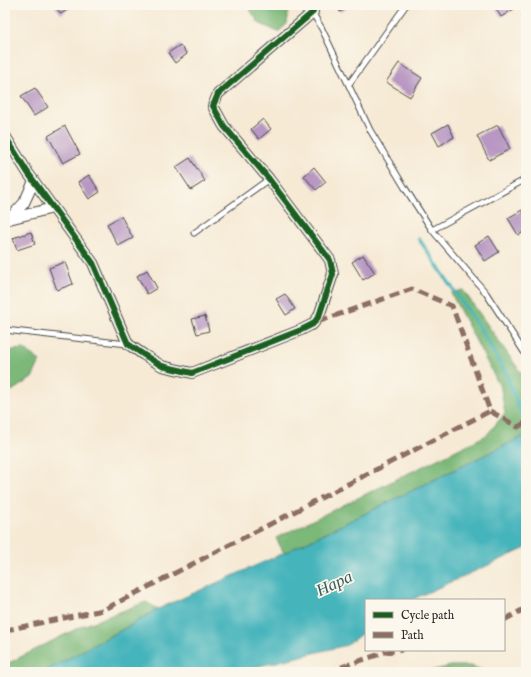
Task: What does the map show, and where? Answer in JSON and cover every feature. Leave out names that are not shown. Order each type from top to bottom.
[{"type":"street","points":[[5,136],[34,181],[93,263],[128,344],[144,355],[162,366],[192,373],[301,330],[313,324],[319,316],[333,274],[330,260],[270,179],[224,126],[213,106],[218,94],[311,8]]},
{"type":"street","points":[[7,220],[24,204],[34,181]]},
{"type":"street","points":[[7,220],[53,208]]},
{"type":"lane","points":[[349,84],[406,5]]},
{"type":"lane","points":[[311,8],[370,130],[404,188],[432,230],[486,293],[526,355]]},
{"type":"lane","points":[[194,233],[270,179]]},
{"type":"lane","points":[[432,230],[526,179]]},
{"type":"lane","points":[[5,330],[128,344]]},
{"type":"green space","points":[[247,5],[285,5],[288,12],[287,24],[278,32],[259,23]]},
{"type":"green space","points":[[5,271],[9,276],[9,300],[5,304]]},
{"type":"green space","points":[[463,290],[526,380],[526,435],[284,553],[276,538],[487,435],[505,413],[501,389],[451,293]]},
{"type":"green space","points":[[24,349],[40,361],[32,378],[5,395],[5,351]]},
{"type":"green space","points":[[146,602],[158,609],[43,672],[5,672],[5,665],[80,627]]},
{"type":"green space","points":[[451,666],[471,666],[488,672],[425,672]]},
{"type":"water","name":"Нара","points":[[526,435],[526,548],[413,599],[365,599],[365,631],[347,645],[234,672],[43,672],[158,609],[284,553]]},
{"type":"building","points":[[54,5],[74,5],[61,14]]},
{"type":"building","points":[[336,5],[352,5],[340,12]]},
{"type":"building","points":[[494,5],[516,5],[517,7],[501,17]]},
{"type":"building","points":[[180,45],[187,54],[175,63],[168,53]]},
{"type":"building","points":[[399,63],[422,78],[410,97],[386,82]]},
{"type":"building","points":[[35,88],[48,107],[34,116],[21,96]]},
{"type":"building","points":[[263,119],[271,129],[259,139],[251,129]]},
{"type":"building","points":[[448,124],[454,137],[439,146],[432,133]]},
{"type":"building","points":[[498,125],[510,149],[489,160],[477,136]]},
{"type":"building","points":[[65,126],[80,154],[63,163],[48,136]]},
{"type":"building","points":[[190,158],[205,181],[191,190],[176,167]]},
{"type":"building","points":[[314,167],[326,182],[316,190],[304,176]]},
{"type":"building","points":[[89,175],[100,192],[89,199],[78,182]]},
{"type":"building","points":[[522,210],[526,218],[526,231],[518,235],[508,218]]},
{"type":"building","points":[[121,216],[133,238],[118,246],[107,224]]},
{"type":"building","points":[[31,232],[35,244],[17,250],[13,238]]},
{"type":"building","points":[[489,236],[499,252],[485,261],[475,245]]},
{"type":"building","points":[[363,255],[375,273],[363,280],[352,262]]},
{"type":"building","points":[[65,262],[73,284],[57,290],[49,268]]},
{"type":"building","points":[[147,270],[157,288],[147,294],[137,276]]},
{"type":"building","points":[[285,294],[295,309],[286,315],[276,299]]},
{"type":"building","points":[[205,316],[209,331],[197,334],[192,319]]},
{"type":"waterway","points":[[419,239],[479,327],[506,373],[521,414]]},
{"type":"marked path","points":[[5,633],[11,629],[103,610],[490,411],[452,306],[412,289],[314,323]]},
{"type":"marked path","points":[[490,411],[518,427],[526,422]]},
{"type":"marked path","points":[[505,619],[526,608]]},
{"type":"marked path","points":[[327,672],[386,652],[394,651]]},
{"type":"cycle path","points":[[5,136],[28,173],[93,263],[128,344],[144,355],[162,366],[192,373],[301,330],[313,324],[319,316],[333,274],[330,260],[269,179],[224,126],[213,106],[218,94],[313,12]]}]
